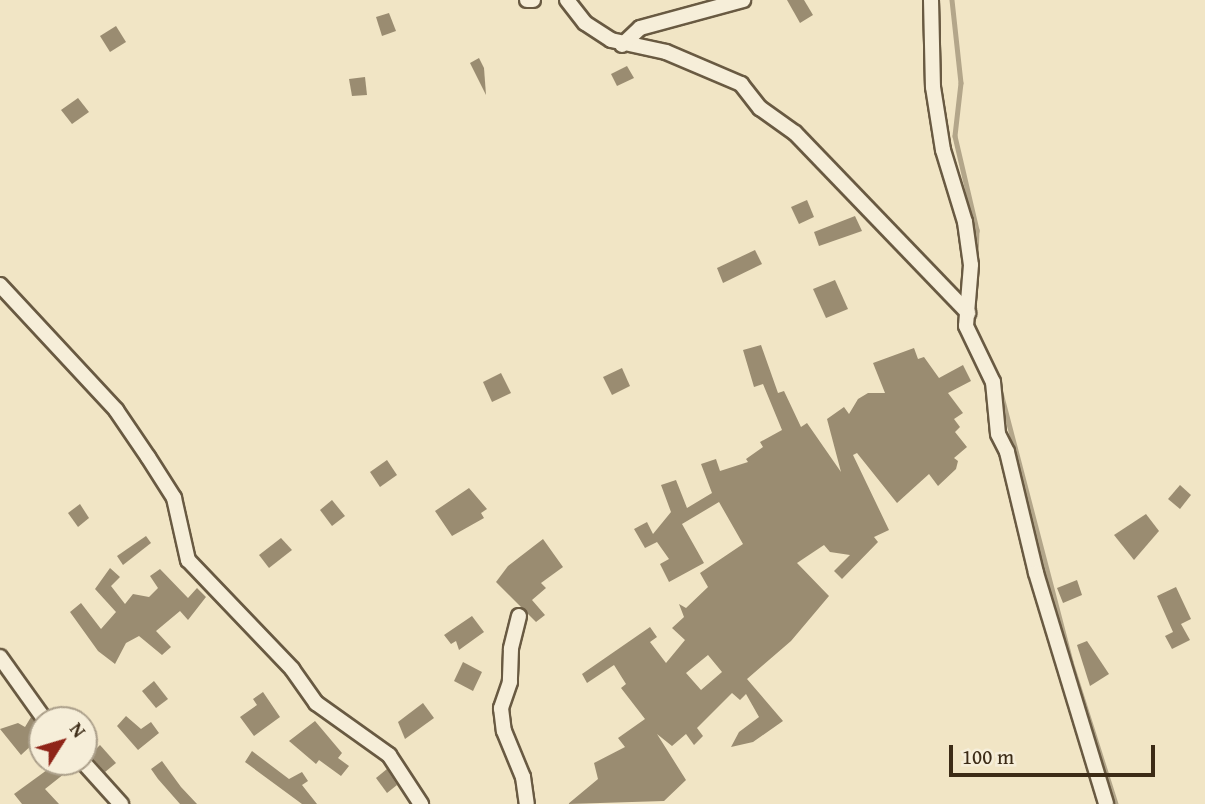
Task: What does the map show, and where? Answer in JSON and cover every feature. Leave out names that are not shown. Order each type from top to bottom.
[{"type":"street","points":[[527,0],[533,0]]},
{"type":"street","points":[[567,0],[586,23],[622,45],[666,52],[741,85],[760,108],[795,133],[968,313]]},
{"type":"street","points":[[622,45],[640,28],[743,0]]},
{"type":"street","points":[[931,0],[933,87],[943,150],[965,222],[971,265],[968,313],[970,341],[993,382],[998,433],[1007,452],[1036,573],[1106,804]]},
{"type":"street","points":[[0,285],[107,401],[149,457],[174,498],[188,560],[283,659],[316,703],[389,755],[421,804]]},
{"type":"street","points":[[519,615],[511,649],[510,682],[501,708],[503,731],[523,777],[527,804]]},
{"type":"street","points":[[0,657],[35,706]]},
{"type":"street","points":[[96,776],[121,804]]},
{"type":"building","points":[[787,0],[804,0],[813,15],[800,23]]},
{"type":"building","points":[[389,13],[396,31],[382,36],[376,17]]},
{"type":"building","points":[[116,26],[126,42],[110,52],[100,36]]},
{"type":"building","points":[[479,58],[484,68],[486,95],[470,63]]},
{"type":"building","points":[[627,66],[634,78],[617,86],[611,74]]},
{"type":"building","points":[[365,77],[367,95],[352,96],[349,79]]},
{"type":"building","points":[[78,98],[89,112],[72,124],[61,110]]},
{"type":"building","points":[[807,200],[814,217],[799,224],[791,207]]},
{"type":"building","points":[[855,216],[862,231],[819,246],[814,232]]},
{"type":"building","points":[[755,250],[762,264],[723,283],[717,268]]},
{"type":"building","points":[[835,280],[848,309],[826,318],[813,289]]},
{"type":"building","points":[[761,345],[778,393],[784,391],[801,427],[807,423],[841,472],[827,419],[844,407],[849,414],[858,399],[868,393],[885,393],[873,363],[914,348],[918,359],[924,357],[939,378],[963,365],[971,381],[948,393],[963,413],[954,419],[960,427],[955,432],[967,447],[954,458],[958,461],[956,469],[938,486],[929,474],[897,503],[857,453],[853,455],[889,530],[874,537],[878,542],[842,579],[834,571],[850,555],[830,552],[824,545],[797,563],[829,596],[791,641],[747,679],[783,721],[753,742],[731,747],[739,732],[759,717],[746,694],[740,700],[732,693],[697,728],[703,736],[694,745],[686,734],[672,746],[657,734],[686,780],[664,801],[568,804],[598,779],[594,763],[625,747],[618,738],[645,719],[621,688],[626,684],[614,665],[587,683],[582,674],[650,627],[657,637],[650,642],[666,663],[685,640],[672,628],[684,617],[679,604],[686,608],[708,587],[700,573],[743,544],[719,502],[682,524],[704,563],[669,582],[660,564],[669,559],[657,542],[645,548],[634,529],[647,522],[653,534],[671,512],[661,485],[676,480],[687,508],[712,493],[701,464],[716,459],[720,471],[748,462],[746,459],[763,447],[760,442],[782,430],[763,384],[754,387],[743,350]],"holes":[[[708,655],[722,672],[701,690],[686,673]]]},
{"type":"building","points":[[622,368],[630,386],[612,395],[603,377]]},
{"type":"building","points":[[501,373],[511,393],[492,402],[483,382]]},
{"type":"building","points":[[387,460],[397,475],[380,487],[370,472]]},
{"type":"building","points":[[1180,485],[1191,495],[1180,509],[1168,499]]},
{"type":"building","points":[[469,488],[487,509],[481,513],[484,518],[452,536],[435,511]]},
{"type":"building","points":[[332,500],[345,516],[332,526],[320,510]]},
{"type":"building","points":[[80,504],[89,518],[78,527],[68,513]]},
{"type":"building","points":[[1146,514],[1159,531],[1134,560],[1114,535]]},
{"type":"building","points":[[146,536],[151,543],[123,565],[117,556]]},
{"type":"building","points":[[281,538],[292,550],[269,568],[259,555]]},
{"type":"building","points":[[543,539],[563,567],[541,583],[546,588],[532,600],[545,615],[536,622],[496,582],[508,566]]},
{"type":"building","points":[[110,568],[120,577],[111,586],[125,604],[133,594],[149,597],[158,588],[150,576],[160,569],[188,598],[197,588],[206,597],[188,620],[180,611],[156,631],[171,647],[162,655],[139,636],[126,643],[115,664],[98,651],[70,612],[81,603],[101,629],[116,612],[95,589]]},
{"type":"building","points":[[1077,580],[1082,595],[1063,603],[1057,588]]},
{"type":"building","points":[[1176,587],[1191,619],[1181,624],[1190,640],[1172,649],[1165,636],[1173,632],[1157,596]]},
{"type":"building","points":[[472,616],[484,632],[459,650],[456,641],[451,644],[444,635]]},
{"type":"building","points":[[1087,641],[1109,674],[1090,686],[1077,645]]},
{"type":"building","points":[[463,662],[482,672],[473,691],[454,681]]},
{"type":"building","points":[[154,681],[168,699],[156,708],[142,691]]},
{"type":"building","points":[[263,692],[280,717],[254,736],[240,717],[257,705],[253,699]]},
{"type":"building","points":[[423,703],[434,718],[405,739],[398,722]]},
{"type":"building","points":[[126,716],[141,729],[151,722],[159,733],[138,750],[117,726]]},
{"type":"building","points":[[315,721],[342,753],[338,758],[349,766],[341,776],[319,760],[316,764],[289,741]]},
{"type":"building","points":[[28,722],[28,748],[21,755],[0,729],[18,723],[25,727]]},
{"type":"building","points":[[100,745],[116,763],[105,772],[98,764]]},
{"type":"building","points":[[252,751],[289,779],[302,772],[308,781],[302,785],[317,804],[302,804],[245,762]]},
{"type":"building","points":[[162,761],[197,804],[180,804],[158,779],[151,769]]},
{"type":"building","points":[[387,769],[397,785],[387,793],[376,778]]},
{"type":"building","points":[[39,776],[61,776],[45,789],[59,804],[22,804],[14,794]]},
{"type":"waterway","points":[[952,0],[961,83],[955,136],[977,230],[976,255]]},
{"type":"waterway","points":[[1000,389],[1071,662],[1116,804]]}]
